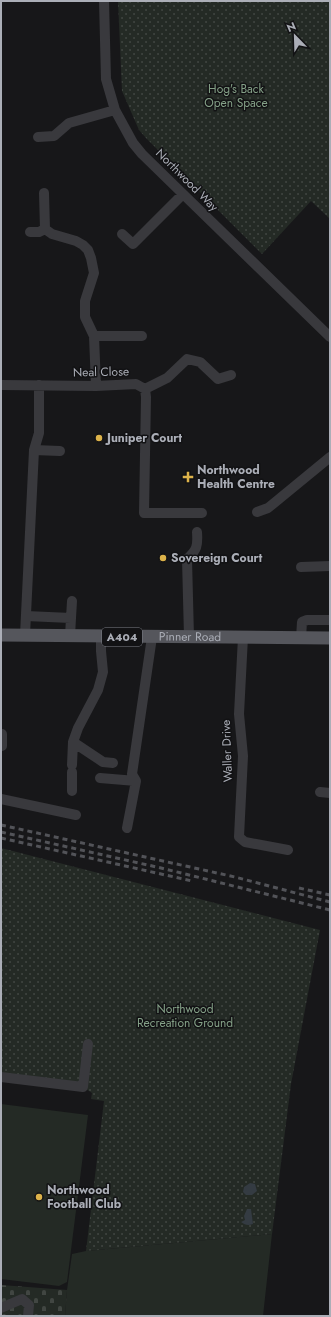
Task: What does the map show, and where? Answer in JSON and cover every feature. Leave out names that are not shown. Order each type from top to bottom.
[{"type":"main road","name":"Pinner Road","points":[[1,635],[330,638]]},
{"type":"street","name":"Northwood Way","points":[[104,1],[106,78],[115,110],[127,132],[142,154],[330,337]]},
{"type":"street","points":[[38,137],[54,136],[69,123],[115,110]]},
{"type":"street","points":[[44,193],[45,229]]},
{"type":"street","points":[[122,234],[133,244],[182,194]]},
{"type":"street","points":[[30,232],[39,232],[45,229]]},
{"type":"street","points":[[45,229],[52,234],[76,241],[83,245],[88,250],[91,258],[94,273],[85,301],[85,317],[94,336],[96,386]]},
{"type":"street","points":[[94,336],[142,336]]},
{"type":"street","points":[[202,513],[144,513],[145,389],[167,378],[187,359],[200,362],[218,379],[231,375]]},
{"type":"street","name":"Neal Close","points":[[1,385],[96,386],[136,384],[145,389]]},
{"type":"street","points":[[25,635],[34,450],[39,433],[39,385]]},
{"type":"street","points":[[34,450],[60,451]]},
{"type":"street","points":[[257,512],[268,508],[330,456]]},
{"type":"street","points":[[189,637],[187,559],[194,552],[198,543],[197,532]]},
{"type":"street","points":[[301,567],[330,566]]},
{"type":"street","points":[[70,636],[72,601]]},
{"type":"street","points":[[26,616],[71,618]]},
{"type":"street","points":[[300,638],[302,622],[307,620],[330,620]]},
{"type":"street","points":[[72,791],[73,742],[78,728],[98,690],[103,672],[101,637]]},
{"type":"street","points":[[126,828],[136,781],[132,774],[152,637]]},
{"type":"street","name":"Waller Drive","points":[[243,637],[239,714],[243,756],[239,836],[245,842],[288,850]]},
{"type":"street","points":[[1,746],[2,734]]},
{"type":"street","points":[[73,742],[103,762],[113,763]]},
{"type":"street","points":[[100,778],[136,781]]},
{"type":"street","points":[[1,799],[76,815]]},
{"type":"street","points":[[1,1077],[83,1087],[88,1044]]},
{"type":"street","points":[[1,1308],[22,1299],[29,1305],[28,1316]]},
{"type":"green space","name":"Hog's Back Open Space","points":[[118,1],[330,1],[330,219],[311,201],[262,254],[146,138],[139,130],[122,91]]},
{"type":"green space","name":"Northwood Recreation Ground","points":[[1,848],[320,930],[291,1084],[272,1234],[86,1251],[104,1101],[91,1099],[92,1093],[83,1087],[1,1077]]},
{"type":"green space","name":"Northwood Football Club","points":[[1,1104],[88,1115],[67,1282],[59,1286],[1,1279]]},
{"type":"green space","points":[[272,1234],[263,1316],[65,1316],[72,1254],[86,1251]]},
{"type":"green space","points":[[1,1285],[67,1290],[65,1316],[1,1316]]},
{"type":"shaded area","points":[[250,1183],[255,1184],[257,1191],[252,1195],[246,1195],[243,1192],[244,1187]]},
{"type":"shaded area","points":[[247,1209],[251,1209],[253,1224],[251,1225],[241,1222],[245,1220],[244,1216]]},
{"type":"railway","points":[[1,825],[235,877],[330,902]]},
{"type":"railway","points":[[1,832],[161,868],[330,910]]},
{"type":"railway","points":[[1,838],[192,881]]},
{"type":"railway","points":[[299,888],[330,895]]},
{"type":"place","name":"Juniper Court","points":[[99,438]]},
{"type":"place","name":"Northwood Health Centre","points":[[188,477]]},
{"type":"place","name":"Sovereign Court","points":[[163,558]]},
{"type":"place","name":"Northwood Football Club","points":[[39,1197]]}]
